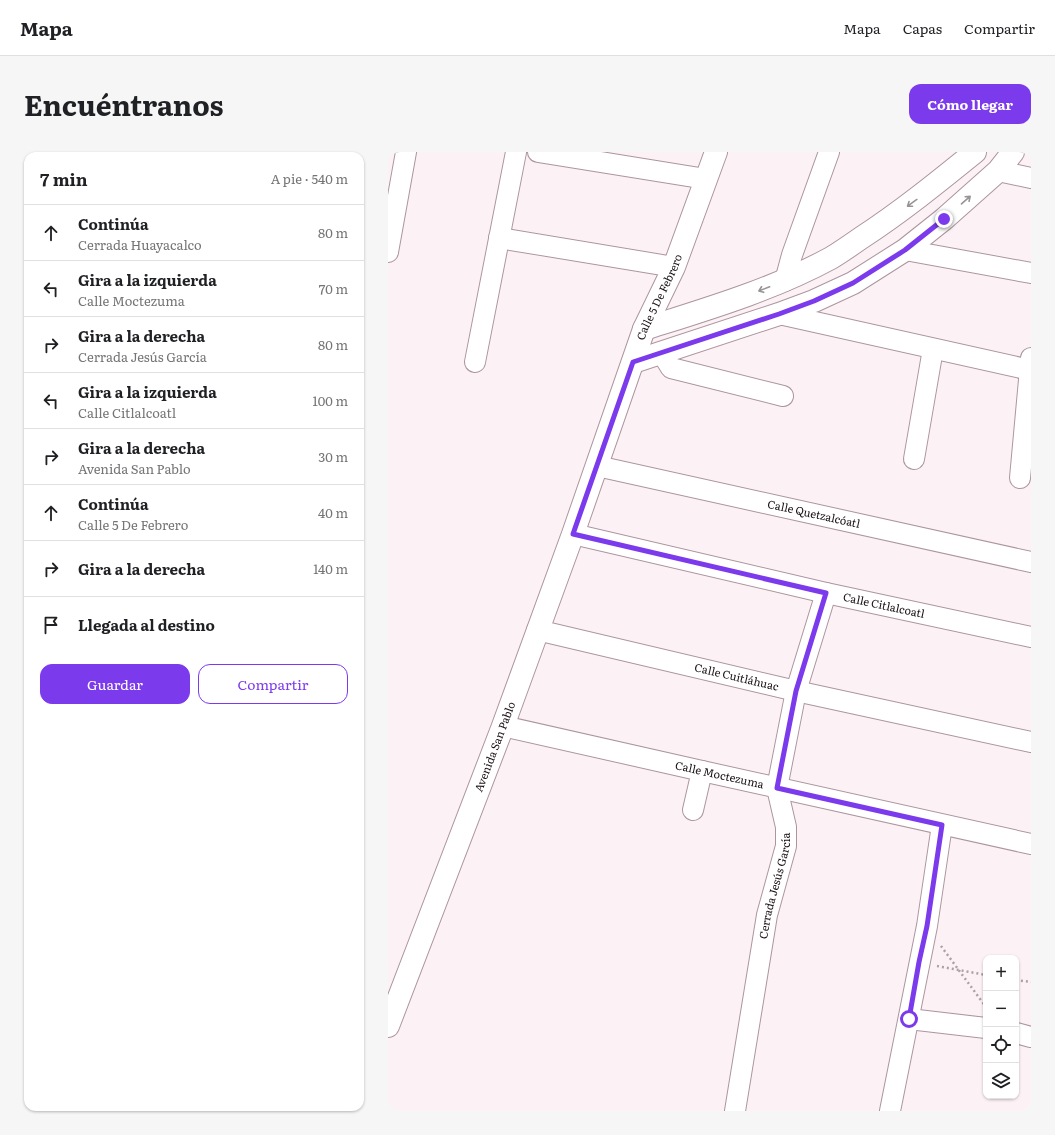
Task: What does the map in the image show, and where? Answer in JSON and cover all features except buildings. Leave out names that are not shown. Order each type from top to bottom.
[{"type":"main road","name":"Calle 5 De Febrero","points":[[597,466],[644,330],[674,267],[716,152]]},
{"type":"main road","points":[[644,330],[785,281],[832,257],[878,227],[924,194],[975,152]]},
{"type":"main road","points":[[633,362],[779,314],[814,301],[853,283],[905,250],[944,219],[998,171],[1013,152]]},
{"type":"main road","name":"Avenida San Pablo","points":[[388,1026],[503,726],[597,466]]},
{"type":"street","points":[[388,252],[406,152]]},
{"type":"street","points":[[475,362],[516,152]]},
{"type":"street","points":[[538,152],[706,179]]},
{"type":"street","points":[[785,281],[792,255],[829,152]]},
{"type":"street","points":[[998,171],[1031,178]]},
{"type":"street","points":[[499,238],[674,267]]},
{"type":"street","points":[[905,250],[1031,273]]},
{"type":"street","points":[[779,314],[933,349],[1030,364],[1020,478]]},
{"type":"street","points":[[914,459],[933,349]]},
{"type":"street","points":[[661,352],[671,368],[783,396]]},
{"type":"street","name":"Calle Quetzalcóatl","points":[[597,466],[1031,562]]},
{"type":"street","name":"Calle Citlalcoatl","points":[[573,534],[826,593],[1031,636]]},
{"type":"street","name":"Cerrada Jesús García","points":[[735,1111],[767,915],[786,846],[786,827],[777,788],[796,691],[826,593]]},
{"type":"street","name":"Calle Cuitláhuac","points":[[537,630],[796,691],[1031,742]]},
{"type":"street","name":"Calle Moctezuma","points":[[503,726],[1031,844]]},
{"type":"street","points":[[693,810],[702,771]]},
{"type":"street","points":[[890,1111],[927,926],[942,825]]},
{"type":"street","points":[[909,1019],[983,1028]]},
{"type":"street","points":[[1019,1035],[1031,1037]]},
{"type":"path","points":[[927,926],[983,1003]]},
{"type":"path","points":[[919,962],[983,974]]},
{"type":"path","points":[[1019,980],[1031,982]]},
{"type":"route","points":[[909,1019],[927,926],[942,825],[777,788],[796,691],[826,593],[573,534],[633,362],[814,301],[853,283],[905,250],[944,219]]}]
